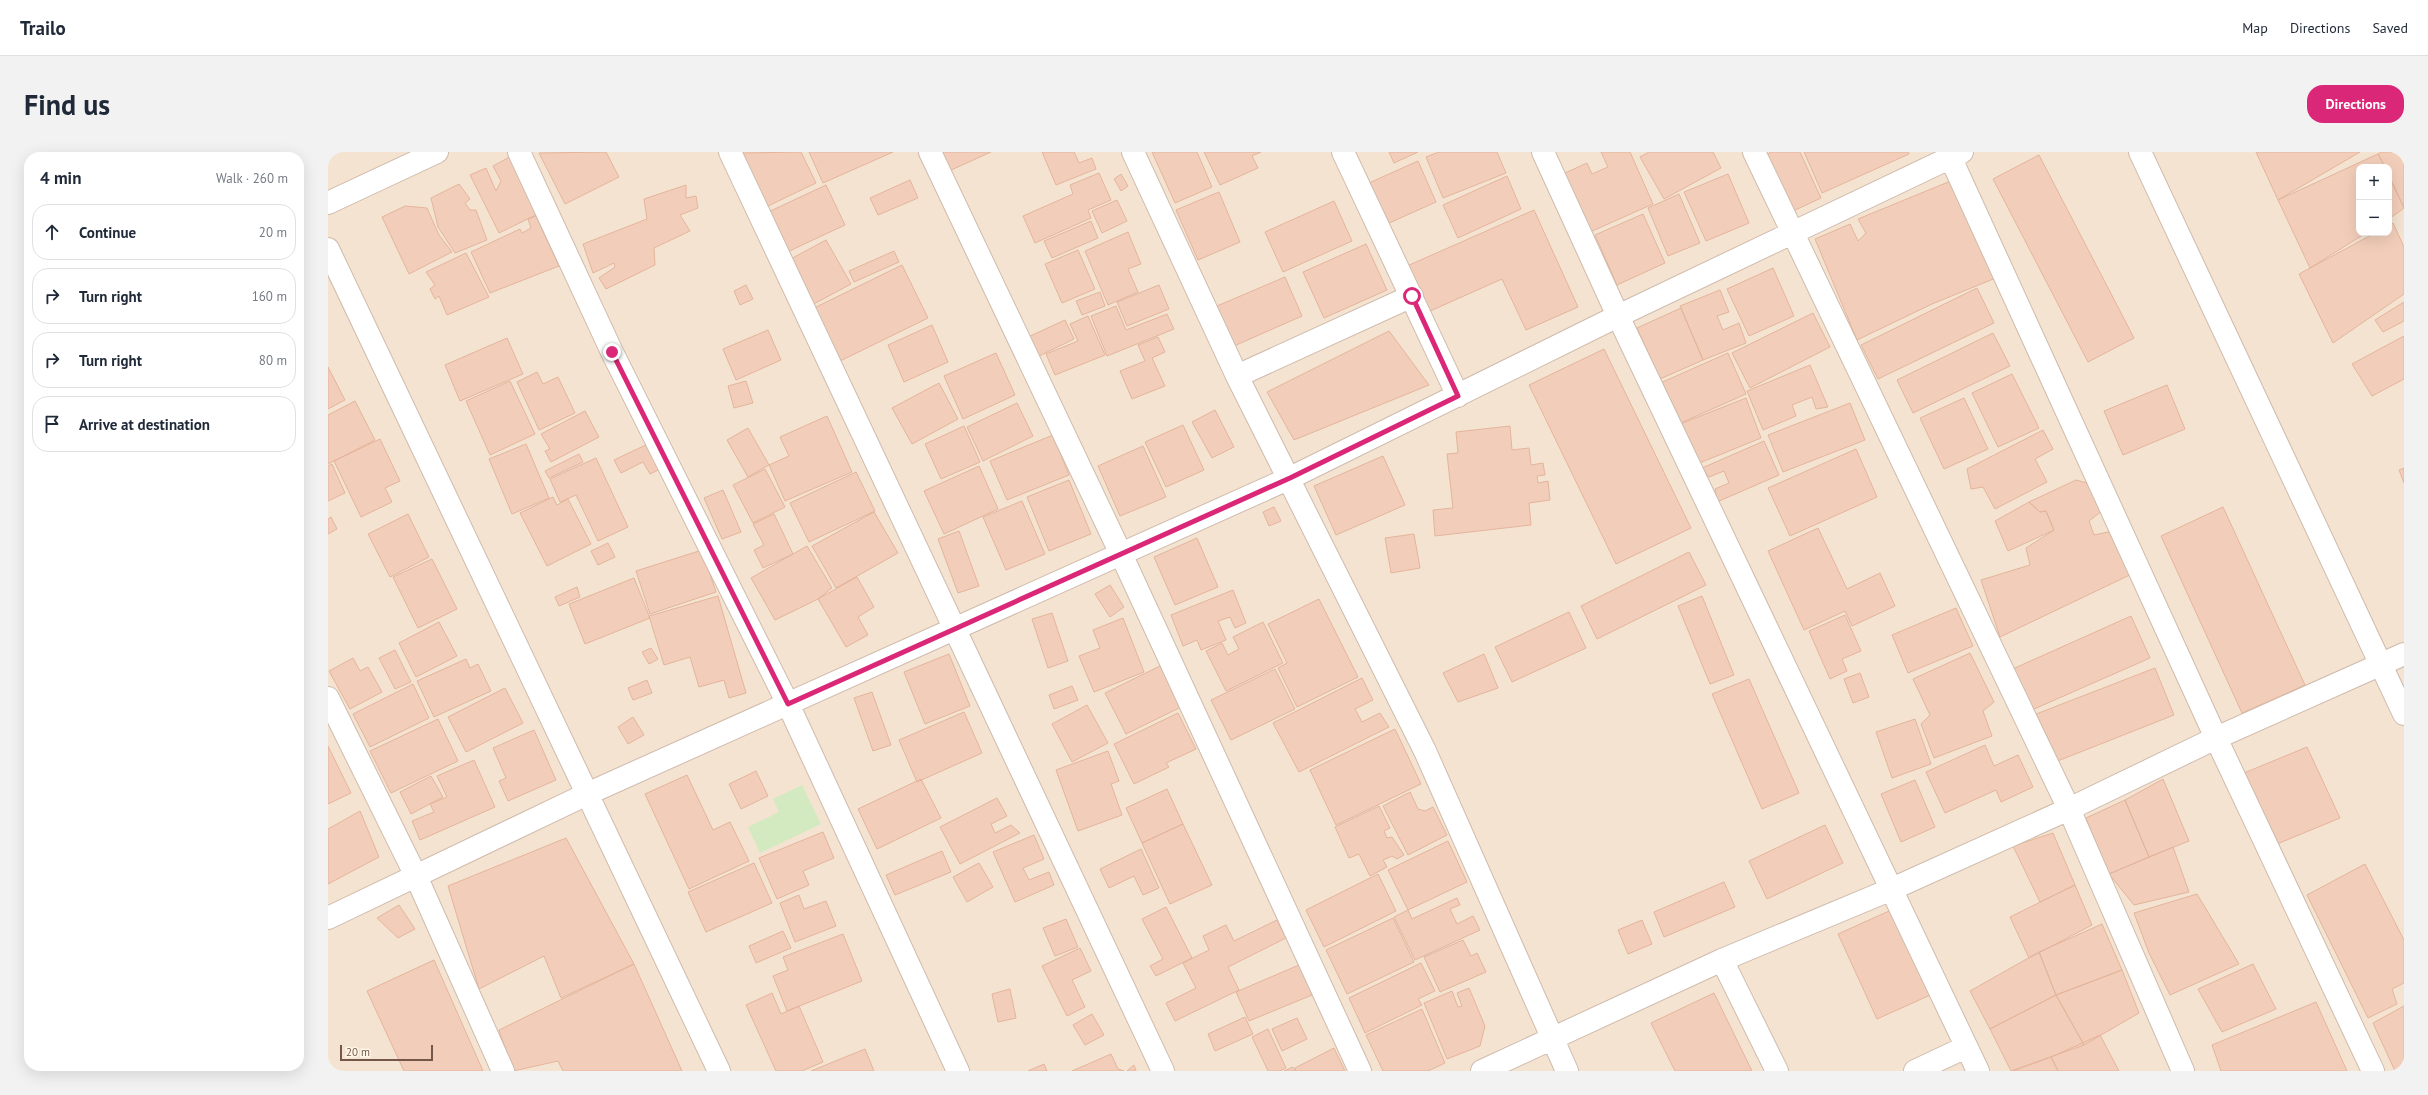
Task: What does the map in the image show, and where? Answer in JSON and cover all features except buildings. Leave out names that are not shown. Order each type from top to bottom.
[{"type":"street","points":[[328,203],[437,152]]},
{"type":"street","points":[[519,152],[612,352],[788,704],[958,1071]]},
{"type":"street","points":[[730,152],[1163,1071]]},
{"type":"street","points":[[930,152],[1121,554],[1360,1071]]},
{"type":"street","points":[[1133,152],[1237,376],[1290,478],[1425,751],[1567,1071]]},
{"type":"street","points":[[1343,152],[1458,396]]},
{"type":"street","points":[[1543,152],[1618,316],[1978,1071]]},
{"type":"street","points":[[1754,152],[2069,809],[2183,1071]]},
{"type":"street","points":[[2140,152],[2404,714]]},
{"type":"street","points":[[328,918],[587,794],[1290,478],[1618,316],[1793,234],[1953,154],[2216,738],[2373,1071]]},
{"type":"street","points":[[328,249],[718,1071]]},
{"type":"street","points":[[1237,376],[1412,296]]},
{"type":"street","points":[[1482,1071],[1722,960],[1892,889],[2069,809],[2216,738],[2381,666],[2404,654]]},
{"type":"street","points":[[328,698],[416,876],[503,1071]]},
{"type":"street","points":[[1722,960],[1777,1071]]},
{"type":"street","points":[[1915,1071],[1966,1047]]},
{"type":"shaded area","points":[[328,152],[2404,152],[2404,1071],[328,1071]]},
{"type":"green space","points":[[802,785],[821,824],[760,853],[748,827],[779,812],[773,799]]},
{"type":"route","points":[[612,352],[788,704],[1290,478],[1458,396],[1412,296]]}]
